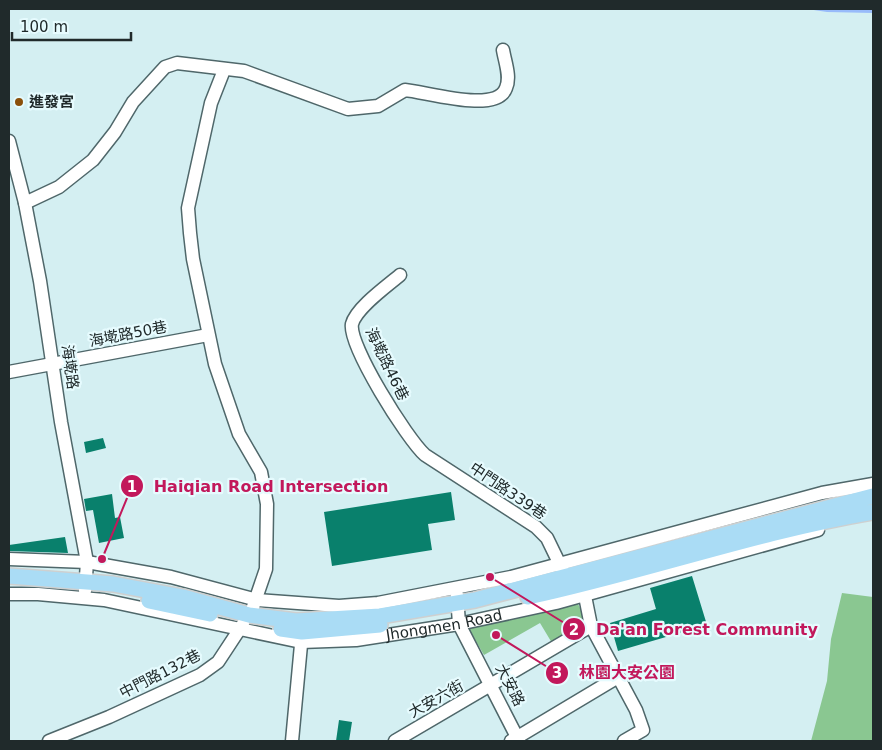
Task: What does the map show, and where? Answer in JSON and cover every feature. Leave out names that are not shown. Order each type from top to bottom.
[{"type":"main road","name":"Jhongmen Road","points":[[731,538],[764,517],[873,496]]},
{"type":"main road","name":"Jhongmen Road","points":[[9,586],[183,597],[244,622],[302,637],[457,607],[571,581],[731,538],[873,512]]},
{"type":"main road","name":"Jhongmen Road","points":[[9,576],[85,590]]},
{"type":"main road","name":"Jhongmen Road","points":[[244,622],[380,616],[457,607]]},
{"type":"street","points":[[25,203],[59,187],[93,160],[115,132],[133,102],[165,67],[177,63],[244,71],[348,109],[378,106],[405,90],[478,102],[495,99],[506,88],[508,78],[503,50]]},
{"type":"street","name":"中門路132巷","points":[[49,741],[109,717],[200,675],[218,662],[257,600],[266,569],[266,504],[260,472],[239,434],[214,364],[193,259],[188,208],[211,103],[224,70]]},
{"type":"street","name":"海墘路","points":[[9,141],[25,203],[40,280],[61,422],[87,562],[85,590]]},
{"type":"street","name":"海墘路46巷","points":[[400,275],[359,311],[352,322],[352,331],[361,354],[400,426]]},
{"type":"street","name":"海墘路50巷","points":[[9,372],[208,335]]},
{"type":"street","name":"中門路339巷","points":[[400,426],[414,446],[425,455],[536,527],[546,538],[571,581],[591,626],[636,710],[643,730],[624,741]]},
{"type":"street","name":"Jhongmen Road","points":[[764,517],[822,493],[873,484]]},
{"type":"street","name":"Jhongmen Road","points":[[9,559],[87,562],[171,577],[257,600],[339,606],[378,602],[457,607],[571,581],[731,538],[825,528],[873,519]]},
{"type":"street","name":"Jhongmen Road","points":[[9,594],[85,590]]},
{"type":"street","name":"大安路","points":[[457,607],[516,740]]},
{"type":"street","name":"大安六街","points":[[395,741],[493,686],[591,626]]},
{"type":"street","points":[[292,741],[302,637]]},
{"type":"street","points":[[516,740],[618,677]]},
{"type":"green space","points":[[842,593],[873,597],[873,741],[811,741],[827,681],[831,639]]},
{"type":"green space","points":[[578,604],[588,623],[552,643],[540,623],[484,655],[467,626]]},
{"type":"water","points":[[807,9],[873,9],[873,13],[827,12]]},
{"type":"building","points":[[103,438],[106,448],[86,453],[84,442]]},
{"type":"building","points":[[451,492],[455,520],[428,524],[432,550],[332,566],[324,512]]},
{"type":"building","points":[[112,494],[115,518],[120,517],[124,538],[99,543],[93,510],[86,511],[84,499]]},
{"type":"building","points":[[65,537],[68,553],[9,551],[9,545]]},
{"type":"building","points":[[692,576],[707,625],[618,651],[610,623],[656,609],[650,588]]},
{"type":"building","points":[[339,720],[352,722],[349,741],[336,741]]},
{"type":"place","name":"進發宮","points":[[19,102]]},
{"type":"place","name":"Haiqian Road Intersection","points":[[102,559]]},
{"type":"place","name":"Da'an Forest Community","points":[[490,577]]},
{"type":"place","name":"林園大安公園","points":[[496,635]]}]
